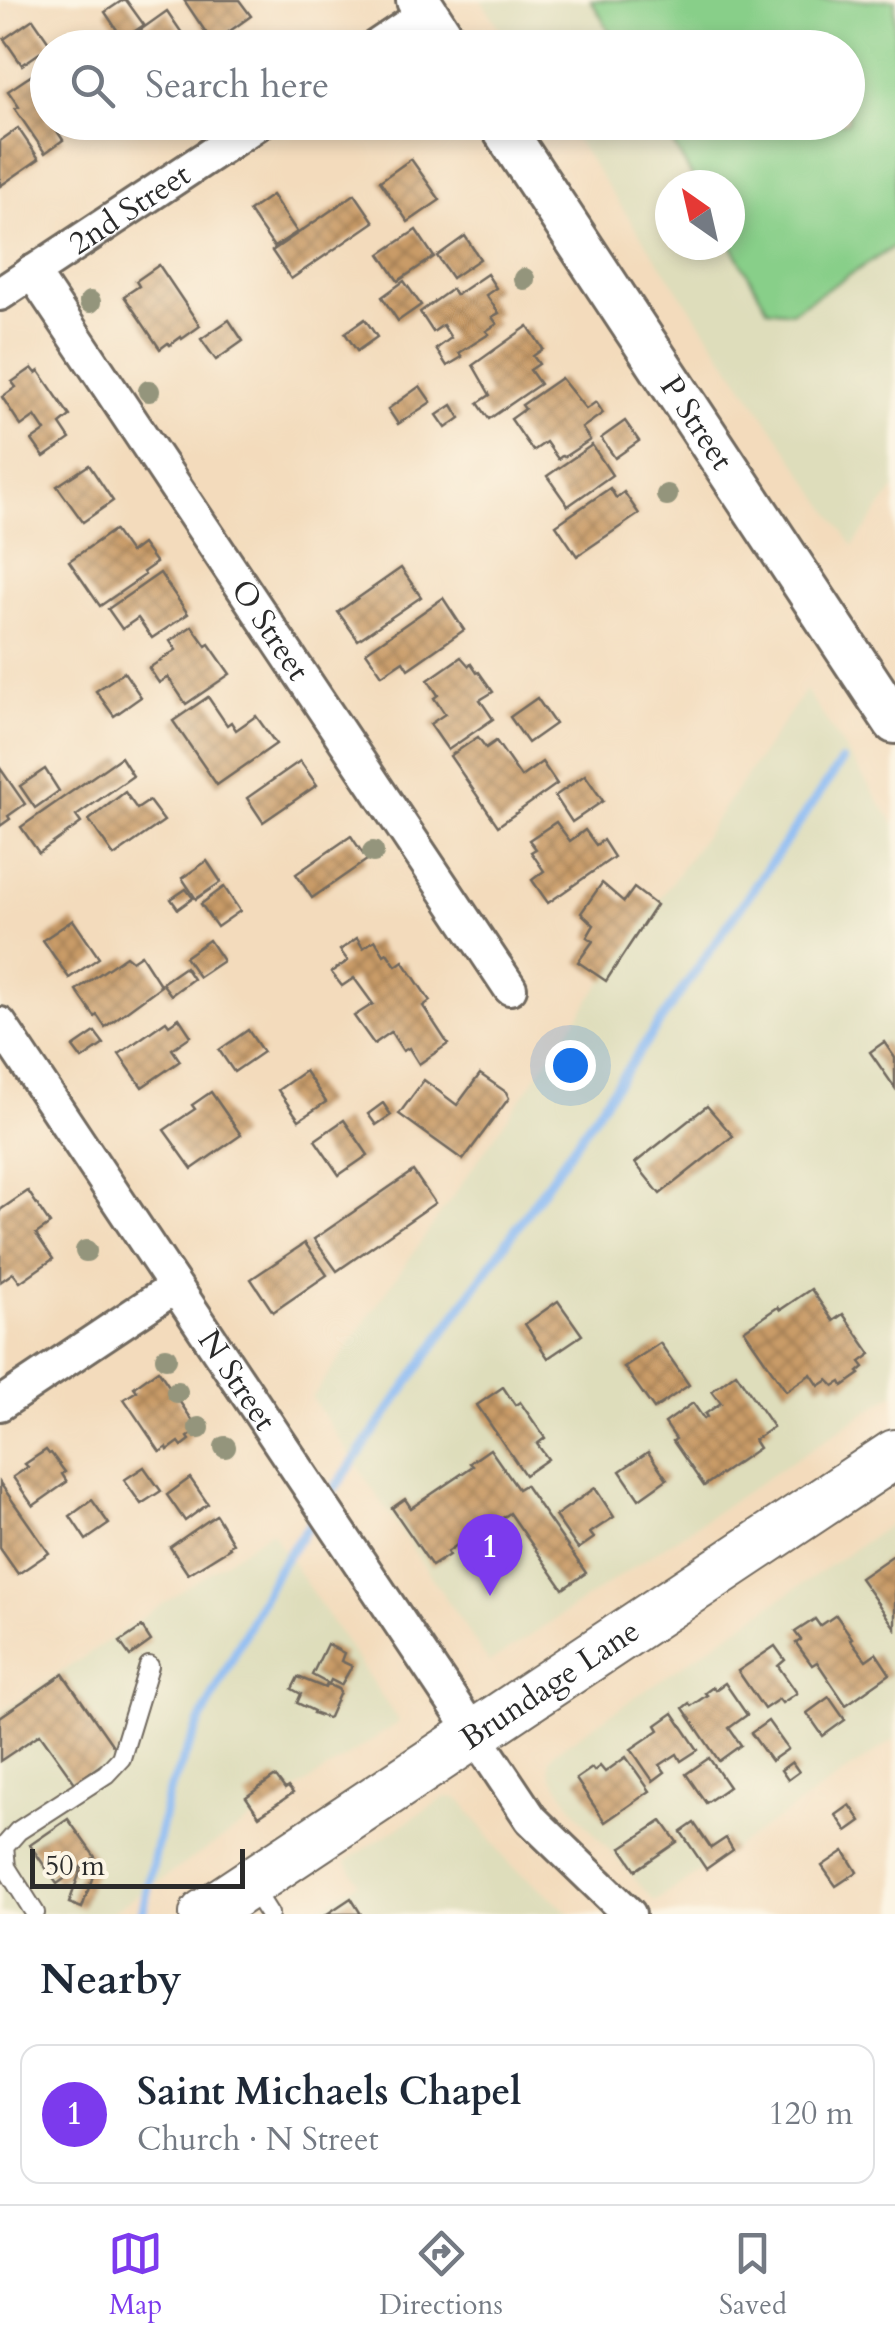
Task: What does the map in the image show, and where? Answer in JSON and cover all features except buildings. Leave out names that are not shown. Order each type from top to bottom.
[{"type":"main road","name":"Brundage Lane","points":[[204,1914],[259,1899],[473,1734],[895,1454]]},
{"type":"street","name":"2nd Street","points":[[0,294],[233,140]]},
{"type":"street","name":"P Street","points":[[511,140],[895,722]]},
{"type":"street","name":"O Street","points":[[32,272],[510,988]]},
{"type":"street","name":"N Street","points":[[0,1024],[531,1819],[629,1914]]},
{"type":"street","points":[[0,1404],[176,1286]]},
{"type":"lane","points":[[36,1913],[6,1867],[2,1846],[18,1831],[106,1774],[122,1758],[149,1666]]},
{"type":"shaded area","points":[[481,0],[895,0],[895,488],[853,546],[658,260],[745,260],[745,170],[655,170],[655,256],[576,140],[865,140],[865,30],[501,30]]},
{"type":"shaded area","points":[[806,690],[895,825],[895,1393],[489,1663],[312,1398]]},
{"type":"shaded area","points":[[895,1521],[895,1739],[655,1902],[585,1823],[552,1777],[550,1759],[556,1751]]},
{"type":"shaded area","points":[[271,1531],[399,1722],[109,1914],[0,1914],[0,1713]]},
{"type":"shaded area","points":[[446,1797],[464,1804],[509,1864],[571,1914],[311,1914],[359,1882],[346,1861]]},
{"type":"green space","points":[[591,0],[895,0],[895,246],[791,312],[768,309],[740,260],[745,260],[745,170],[688,170],[671,140],[865,140],[865,30],[609,30]]},
{"type":"waterway","points":[[326,1501],[842,761]]},
{"type":"waterway","points":[[142,1914],[168,1794],[277,1570],[317,1514]]},
{"type":"place","name":"Saint Michaels Chapel","points":[[490,1596]]}]
